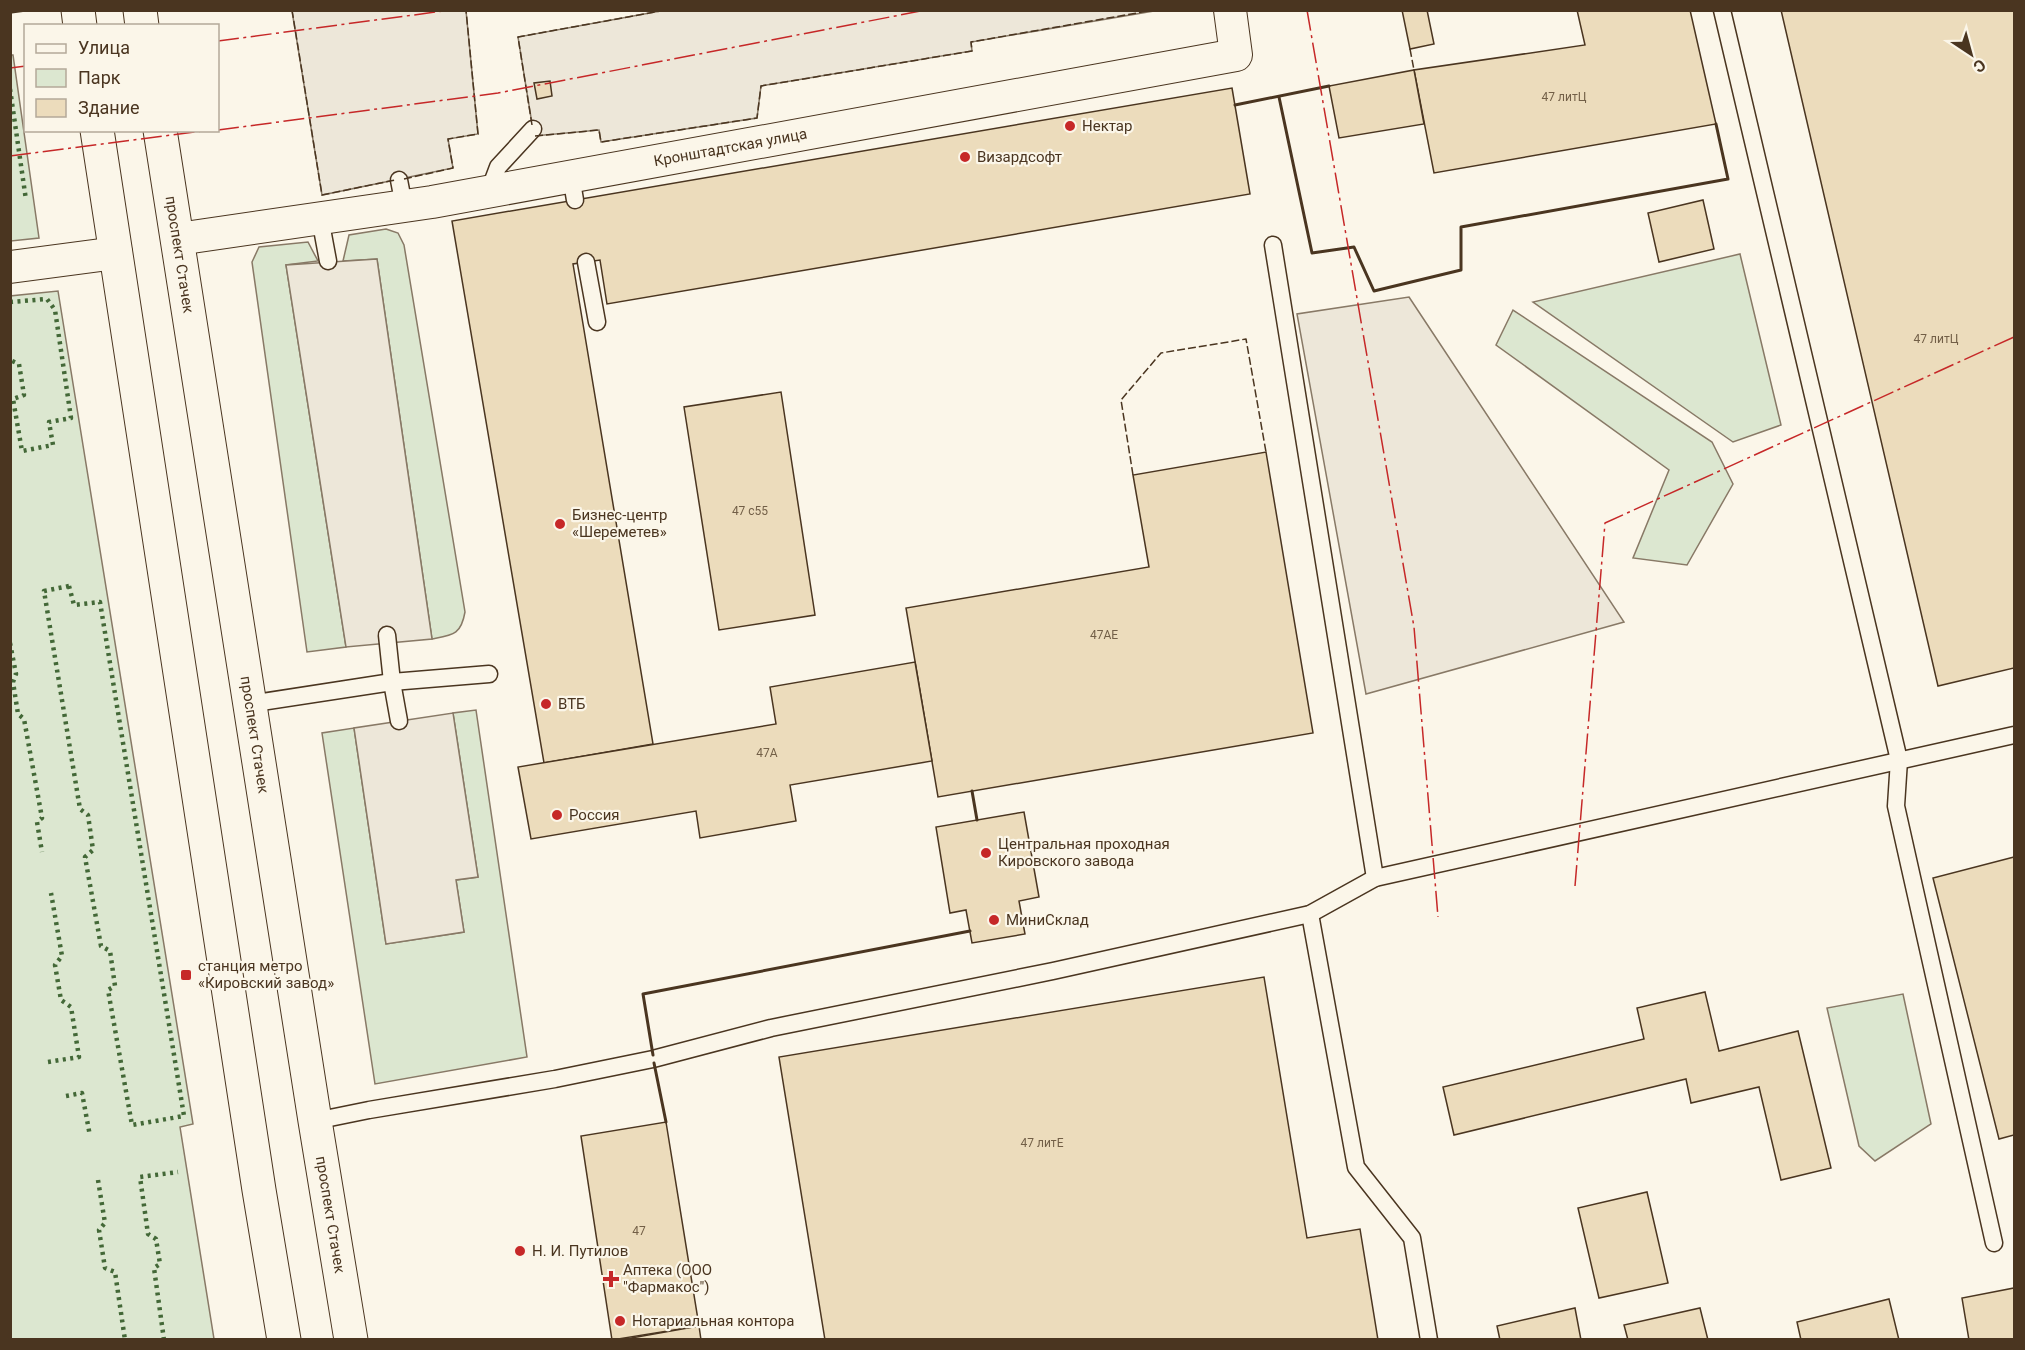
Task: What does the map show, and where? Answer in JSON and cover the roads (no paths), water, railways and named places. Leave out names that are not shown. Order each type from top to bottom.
[{"type":"main road","points":[[97,132],[284,1340]]},
{"type":"main road","name":"проспект Стачек","points":[[160,132],[351,1340]]},
{"type":"street","name":"Кронштадтская улица","points":[[178,239],[320,218],[402,193],[573,188],[1236,56],[1230,10]]},
{"type":"street","points":[[10,267],[116,253]]},
{"type":"lane","points":[[1722,10],[1899,760],[1896,806],[1994,1243]]},
{"type":"lane","points":[[489,191],[498,166],[533,129]]},
{"type":"lane","points":[[320,218],[328,261]]},
{"type":"lane","points":[[1273,245],[1375,878]]},
{"type":"lane","points":[[586,262],[597,322]]},
{"type":"lane","points":[[387,635],[399,721]]},
{"type":"lane","points":[[249,704],[392,682],[489,674]]},
{"type":"lane","points":[[315,1121],[555,1079],[653,1059],[771,1028],[1053,971],[1310,914],[1375,878],[2014,735]]},
{"type":"lane","points":[[1310,914],[1356,1167],[1412,1238],[1429,1340]]},
{"type":"tram line","points":[[10,13],[32,10]]},
{"type":"place","name":"Нектар","points":[[1070,126]]},
{"type":"place","name":"Визардсофт","points":[[965,157]]},
{"type":"place","name":"Бизнес-центр «Шереметев»","points":[[560,524]]},
{"type":"place","name":"ВТБ","points":[[546,704]]},
{"type":"place","name":"Россия","points":[[557,815]]},
{"type":"place","name":"Центральная проходная Кировского завода","points":[[986,853]]},
{"type":"place","name":"МиниСклад","points":[[994,920]]},
{"type":"place","name":"станция метро «Кировский завод»","points":[[186,975]]},
{"type":"place","name":"Н. И. Путилов","points":[[520,1251]]},
{"type":"place","name":"Аптека (ООО \"Фармакос\")","points":[[611,1279]]},
{"type":"place","name":"Нотариальная контора","points":[[620,1321]]}]
